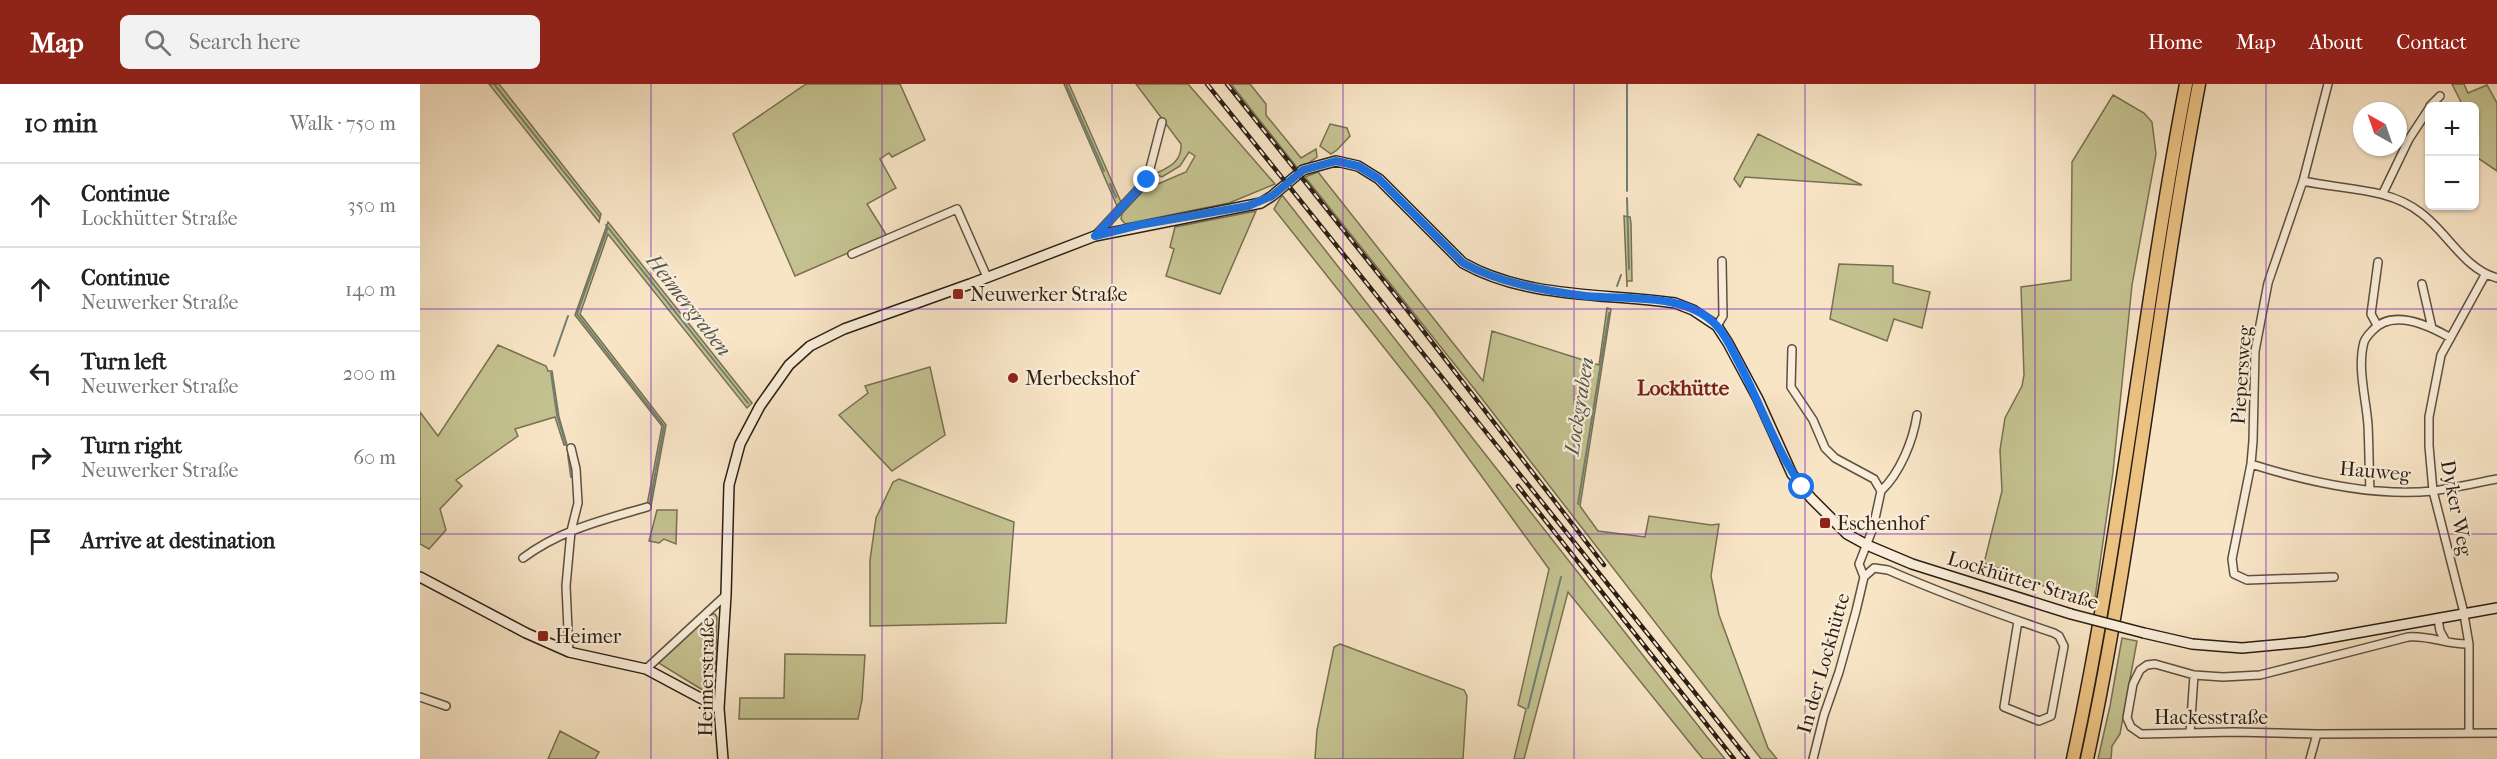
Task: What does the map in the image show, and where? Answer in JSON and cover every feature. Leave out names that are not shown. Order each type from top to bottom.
[{"type":"highway","points":[[2073,759],[2104,605],[2186,84]]},
{"type":"highway","points":[[2088,759],[2117,608],[2176,213],[2199,84]]},
{"type":"street","name":"Piepersweg","points":[[2328,84],[2303,181],[2268,283],[2255,351],[2251,464],[2232,559],[2234,574],[2247,580],[2334,577]]},
{"type":"street","points":[[2435,102],[2440,96]]},
{"type":"street","points":[[2383,193],[2409,139],[2425,115]]},
{"type":"street","points":[[646,669],[726,595],[729,485],[740,444],[760,406],[789,365],[810,346],[844,329],[1095,236],[1147,180],[1162,122]]},
{"type":"street","name":"Lockhütter Straße","points":[[1095,236],[1139,225],[1248,206],[1272,196],[1303,170],[1336,161],[1358,166],[1379,179],[1463,263],[1473,268],[1554,291],[1584,296],[1675,303],[1693,310],[1717,326],[1758,399],[1792,474],[1847,534],[1912,564],[2071,614],[2144,633],[2192,644],[2242,648],[2306,642],[2497,608]]},
{"type":"street","points":[[2303,181],[2383,193],[2422,213],[2468,262],[2485,275],[2497,278]]},
{"type":"street","points":[[852,254],[957,209],[987,277]]},
{"type":"street","points":[[1717,326],[1724,316],[1722,261]]},
{"type":"street","points":[[2377,325],[2371,314],[2378,262]]},
{"type":"street","name":"Dyker Weg","points":[[2464,614],[2433,491],[2428,446],[2429,417],[2436,373],[2449,337],[2485,275]]},
{"type":"street","points":[[2422,284],[2433,328]]},
{"type":"street","points":[[2370,490],[2368,426],[2362,365],[2365,340],[2377,325],[2389,320],[2406,320],[2433,328],[2449,337]]},
{"type":"street","points":[[1792,349],[1791,387],[1813,420],[1825,448],[1835,458],[1874,479],[1881,491],[1890,483],[1899,466],[1917,415]]},
{"type":"street","points":[[568,652],[566,586],[571,531],[578,503],[571,448]]},
{"type":"street","name":"Hauweg","points":[[2251,464],[2296,478],[2370,490],[2433,491],[2497,479]]},
{"type":"street","name":"In der Lockhütte","points":[[1864,577],[1859,564],[1867,545],[1881,491]]},
{"type":"street","points":[[523,558],[543,544],[571,531],[647,507]]},
{"type":"street","name":"In der Lockhütte","points":[[1813,759],[1824,715],[1845,652],[1864,577],[1874,568],[1888,570],[1962,602],[2054,633],[2059,636],[2064,646],[2051,716],[2039,721],[2004,707],[2018,621]]},
{"type":"street","points":[[420,577],[526,633],[568,652],[646,669],[719,708]]},
{"type":"street","name":"Heimerstraße","points":[[723,759],[719,708],[726,595]]},
{"type":"street","points":[[2464,614],[2469,644],[2469,734]]},
{"type":"street","points":[[2438,619],[2440,632],[2445,640]]},
{"type":"street","points":[[2190,733],[2194,675],[2223,677],[2260,675],[2408,637],[2422,636],[2458,644],[2469,644]]},
{"type":"street","name":"Hackesstraße","points":[[2194,675],[2155,664],[2147,664],[2140,670],[2133,684],[2127,718],[2131,727],[2141,734],[2497,733]]},
{"type":"street","points":[[420,697],[446,706]]},
{"type":"street","points":[[2310,759],[2317,734]]},
{"type":"shaded area","points":[[489,84],[499,84],[601,214],[599,222]]},
{"type":"shaded area","points":[[806,84],[900,84],[925,140],[892,157],[889,153],[880,159],[896,188],[867,204],[887,236],[795,276],[733,134]]},
{"type":"shaded area","points":[[1064,84],[1069,84],[1121,202],[1117,206]]},
{"type":"shaded area","points":[[1136,84],[1188,84],[1275,184],[1229,203],[1125,224],[1121,219],[1122,213],[1144,190],[1186,172],[1195,156],[1189,152],[1180,166],[1162,177],[1155,174],[1177,160],[1181,144]]},
{"type":"shaded area","points":[[1231,84],[1250,84],[1266,104],[1266,115],[1301,158],[1316,149],[1317,157],[1299,170]]},
{"type":"shaded area","points":[[2452,84],[2464,84],[2468,93],[2487,85],[2497,103],[2497,171],[2479,159],[2479,102],[2461,102]]},
{"type":"shaded area","points":[[2113,95],[2144,113],[2152,122],[2156,154],[2132,285],[2113,472],[2094,605],[1984,563],[2002,491],[2000,450],[2005,418],[2022,386],[2024,375],[2021,287],[2071,280],[2072,162]]},
{"type":"shaded area","points":[[1330,124],[1347,128],[1350,136],[1331,154],[1320,146]]},
{"type":"shaded area","points":[[1758,134],[1862,185],[1745,177],[1740,187],[1734,179]]},
{"type":"shaded area","points":[[1318,172],[1483,381],[1492,331],[1599,365],[1607,308],[1611,309],[1580,506],[1598,531],[1645,537],[1649,516],[1711,525],[1719,524],[1711,576],[1719,615],[1768,748],[1777,759],[1761,759],[1476,391],[1305,177]]},
{"type":"shaded area","points":[[1282,195],[1725,759],[1703,759],[1568,592],[1524,759],[1514,759],[1526,709],[1518,705],[1549,569],[1432,408],[1274,209]]},
{"type":"shaded area","points":[[1256,211],[1220,294],[1166,276],[1174,249],[1170,247],[1175,227]]},
{"type":"shaded area","points":[[1624,216],[1630,217],[1631,223],[1632,281],[1627,281],[1627,287]]},
{"type":"shaded area","points":[[608,222],[752,403],[747,408],[608,234],[580,314],[666,425],[651,506],[647,505],[662,426],[575,315]]},
{"type":"shaded area","points":[[1839,264],[1893,266],[1893,283],[1930,292],[1922,328],[1894,319],[1887,341],[1830,319]]},
{"type":"shaded area","points":[[498,345],[546,366],[548,371],[552,371],[559,417],[567,445],[564,445],[555,417],[515,429],[518,436],[456,480],[462,486],[440,509],[446,530],[429,549],[420,544],[420,412],[438,436]]},
{"type":"shaded area","points":[[930,367],[945,435],[892,471],[839,415],[868,393],[865,386]]},
{"type":"shaded area","points":[[899,479],[1014,522],[1006,623],[870,626],[870,560],[876,518],[893,482]]},
{"type":"shaded area","points":[[657,510],[677,510],[676,544],[664,539],[659,543],[649,541]]},
{"type":"shaded area","points":[[708,614],[715,614],[717,617],[715,688],[709,694],[657,662],[681,642]]},
{"type":"shaded area","points":[[2122,638],[2137,641],[2120,734],[2112,746],[2111,759],[2098,759],[2110,706]]},
{"type":"shaded area","points":[[1340,644],[1464,690],[1467,696],[1463,759],[1315,759],[1317,730],[1334,647]]},
{"type":"shaded area","points":[[785,654],[865,655],[862,700],[858,719],[739,719],[740,698],[784,698]]},
{"type":"shaded area","points":[[560,731],[599,752],[595,759],[548,759]]},
{"type":"waterway","name":"Heimergraben","points":[[494,84],[600,217]]},
{"type":"waterway","points":[[1066,84],[1104,171]]},
{"type":"waterway","name":"Lockgraben","points":[[1627,84],[1627,191]]},
{"type":"waterway","points":[[1110,184],[1116,197]]},
{"type":"waterway","name":"Lockgraben","points":[[1627,198],[1629,269]]},
{"type":"waterway","name":"Heimergraben","points":[[606,225],[748,403]]},
{"type":"waterway","points":[[608,227],[577,314],[664,426],[650,502]]},
{"type":"waterway","name":"Lockgraben","points":[[1617,286],[1621,275]]},
{"type":"waterway","name":"Lockgraben","points":[[1578,504],[1609,313]]},
{"type":"waterway","points":[[554,356],[568,316]]},
{"type":"waterway","points":[[551,373],[557,415],[566,445]]},
{"type":"waterway","points":[[568,455],[571,477]]},
{"type":"waterway","name":"Lockgraben","points":[[1528,708],[1561,577]]},
{"type":"railway","points":[[1207,84],[1748,759]]},
{"type":"railway","points":[[1227,84],[1408,311],[1604,565]]},
{"type":"railway","points":[[1518,486],[1734,759]]},
{"type":"place","name":"Neuwerker Straße","points":[[958,294]]},
{"type":"place","name":"Merbeckshof","points":[[1013,378]]},
{"type":"place","name":"Eschenhof","points":[[1825,523]]},
{"type":"place","name":"Heimer","points":[[543,636]]},
{"type":"district","name":"Lockhütte","points":[[1683,388]]},
{"type":"route","points":[[1147,180],[1095,236],[1139,225],[1261,202],[1272,196],[1303,170],[1336,161],[1358,166],[1379,179],[1463,263],[1473,268],[1525,285],[1554,291],[1584,296],[1675,303],[1693,310],[1717,326],[1728,343],[1758,399],[1792,474],[1802,487]]}]
